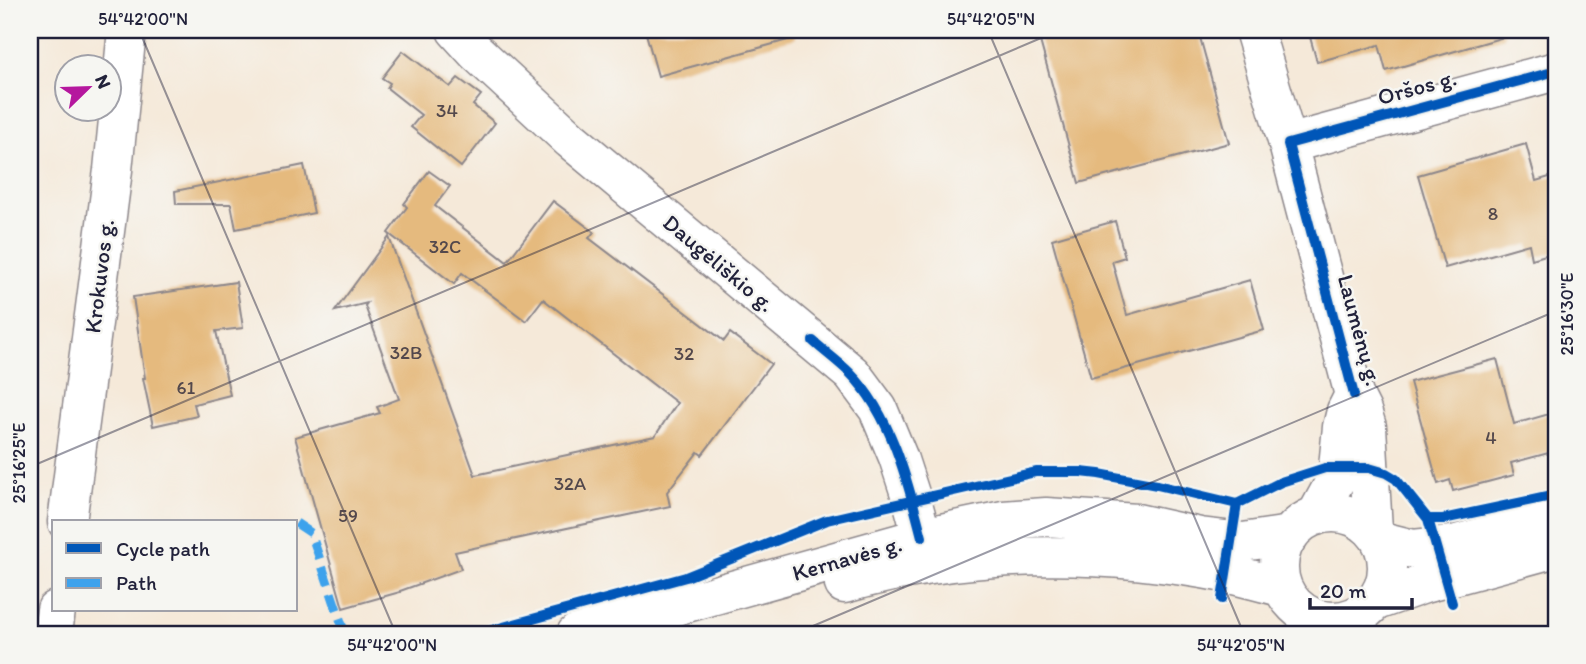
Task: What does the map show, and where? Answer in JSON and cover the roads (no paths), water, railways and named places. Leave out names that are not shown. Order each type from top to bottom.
[{"type":"street","name":"Krokuvos g.","points":[[67,520],[113,170],[127,30]]},
{"type":"street","name":"Daugėliškio g.","points":[[456,30],[475,52],[571,140],[852,374],[878,409],[898,457],[922,537]]},
{"type":"street","name":"Laumėnų g.","points":[[1254,30],[1288,144],[1354,395],[1367,427],[1377,536]]},
{"type":"street","name":"Oršos g.","points":[[1288,144],[1556,71]]},
{"type":"street","name":"Laumėnų g.","points":[[1303,525],[1334,483],[1344,419],[1354,395]]},
{"type":"street","name":"Kernavės g.","points":[[576,634],[922,537],[1003,520],[1046,517],[1137,523],[1200,537],[1243,542],[1303,525],[1332,513],[1361,521],[1377,536],[1413,549],[1453,545],[1556,517]]},
{"type":"street","points":[[1295,610],[1279,573],[1279,560],[1283,546],[1303,525]]},
{"type":"street","points":[[1362,616],[1384,587],[1386,555],[1377,536]]},
{"type":"street","name":"Kernavės g.","points":[[667,634],[863,578],[952,562],[1035,556],[1111,557],[1226,573],[1312,618],[1345,620],[1362,616],[1424,584],[1556,548]]},
{"type":"street","points":[[52,634],[56,612]]}]
